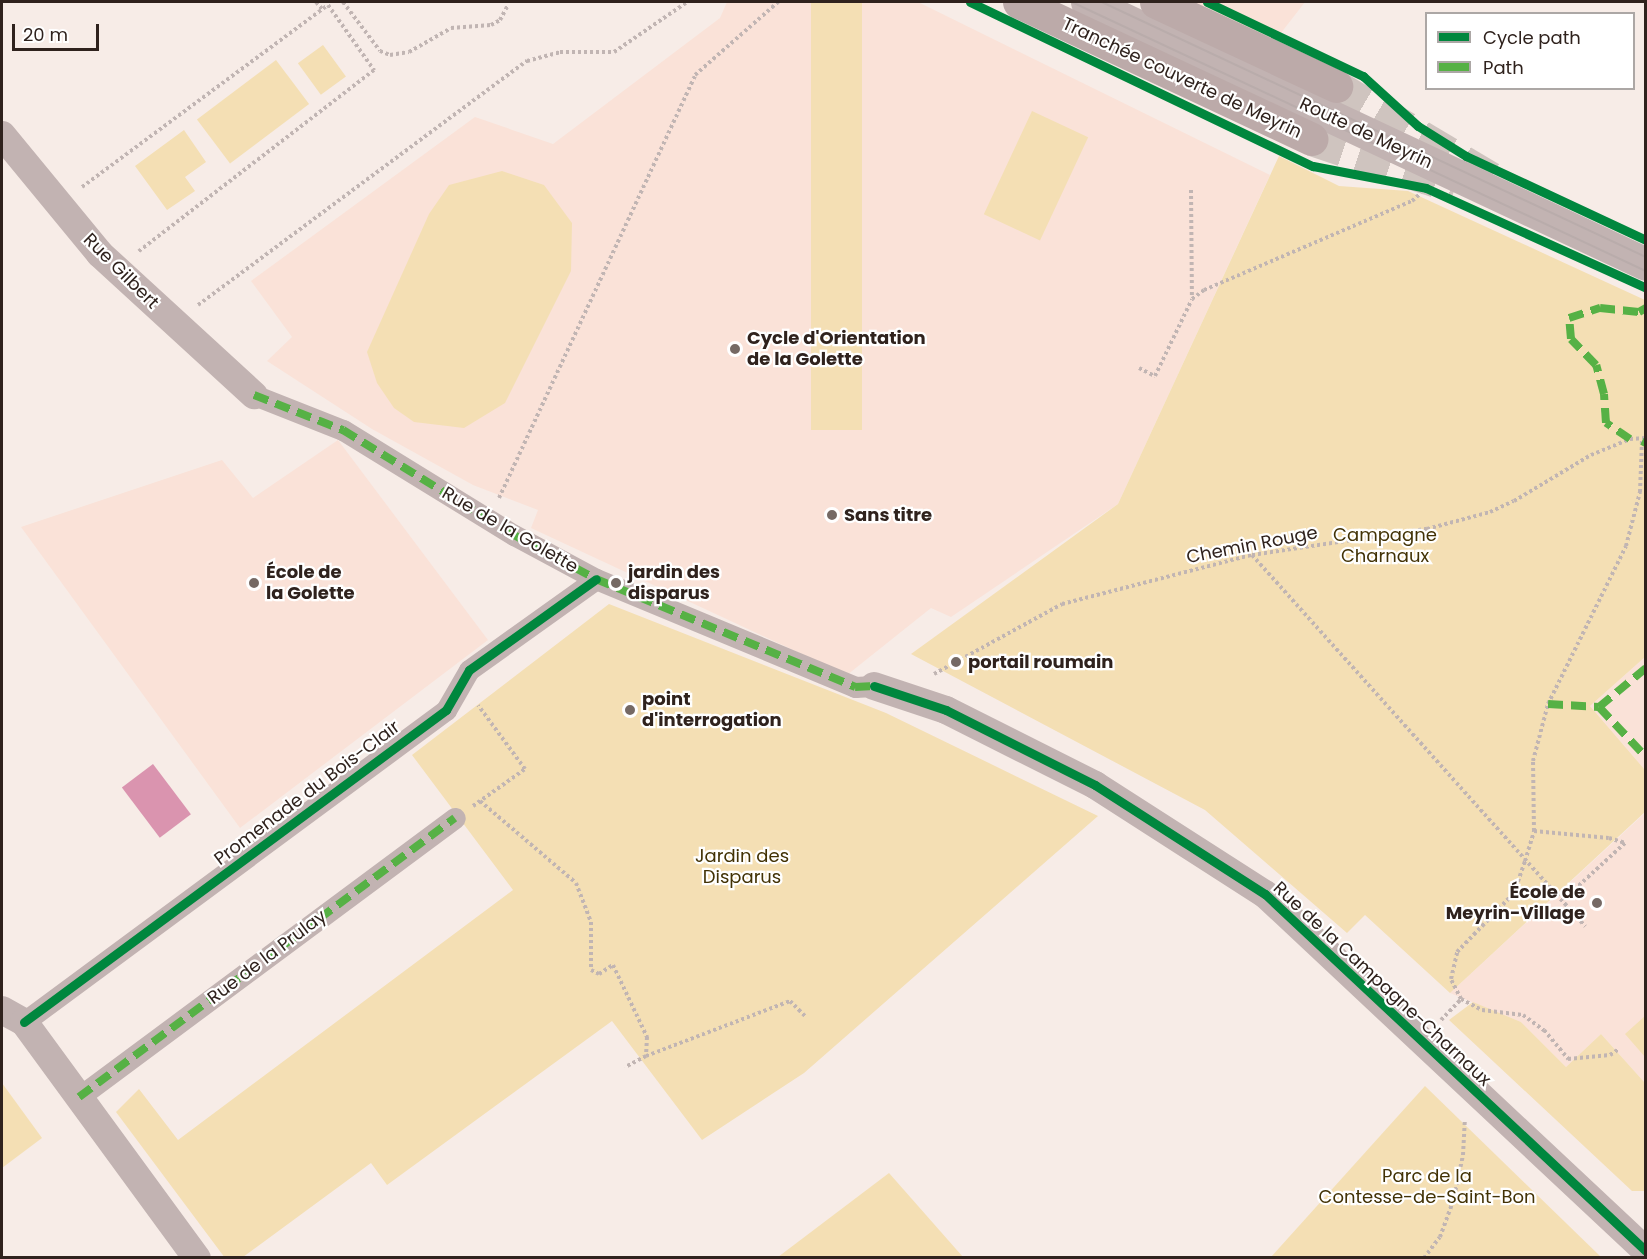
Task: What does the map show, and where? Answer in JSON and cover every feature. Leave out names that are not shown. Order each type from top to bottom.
[{"type":"main road","name":"Tranchée couverte de Meyrin","points":[[1019,2],[1312,139]]},
{"type":"main road","points":[[1156,2],[1336,86]]},
{"type":"street","name":"Route de Meyrin","points":[[1087,2],[1646,264]]},
{"type":"street","name":"Rue Gilbert","points":[[2,135],[100,254],[254,395]]},
{"type":"street","name":"Rue de la Golette","points":[[254,395],[343,430],[488,520],[596,579],[855,687],[874,686]]},
{"type":"street","name":"Promenade du Bois-Clair","points":[[13,1016],[446,710],[469,670],[596,579]]},
{"type":"street","name":"Rue de la Campagne-Charnaux","points":[[874,686],[946,710],[1095,785],[1264,894],[1646,1251]]},
{"type":"street","name":"Rue de la Prulay","points":[[79,1097],[455,818]]},
{"type":"street","points":[[13,1016],[79,1097],[197,1257]]},
{"type":"path","points":[[316,2],[322,9]]},
{"type":"path","points":[[343,2],[380,51],[390,56],[409,52],[451,28],[491,25],[500,20],[508,5]]},
{"type":"path","points":[[196,306],[527,61],[560,52],[614,52],[687,2]]},
{"type":"path","points":[[488,520],[695,75],[778,2]]},
{"type":"path","points":[[80,188],[328,5],[374,70],[138,252]]},
{"type":"path","points":[[1415,186],[1436,192]]},
{"type":"path","points":[[1192,299],[1412,201],[1426,188]]},
{"type":"path","points":[[1139,368],[1155,376],[1192,299],[1191,190]]},
{"type":"path","points":[[1619,1049],[1610,1055],[1587,1060],[1568,1059],[1544,1030],[1523,1015],[1482,1010],[1461,999],[1451,980],[1457,952],[1514,893],[1526,861],[1534,831],[1533,761],[1548,704],[1626,546],[1640,492],[1644,440]]},
{"type":"path","points":[[1252,555],[1585,927]]},
{"type":"path","points":[[455,818],[525,769],[462,683]]},
{"type":"path","points":[[480,801],[576,883],[591,922],[591,970],[599,974],[613,965],[647,1037],[646,1056]]},
{"type":"path","points":[[1534,831],[1609,838],[1625,843],[1563,900]]},
{"type":"path","points":[[1439,1023],[1461,999]]},
{"type":"path","points":[[626,1067],[646,1056],[790,1001],[805,1016]]},
{"type":"path","points":[[1424,1257],[1440,1237],[1453,1202],[1463,1155],[1465,1117]]},
{"type":"shaded area","name":"Cycle d'Orientation de la Golette","points":[[727,2],[918,2],[1270,175],[1118,504],[951,617],[931,608],[847,675],[531,528],[538,510],[473,485],[372,429],[267,361],[292,337],[251,281],[475,117],[553,144],[720,18]]},
{"type":"shaded area","points":[[1187,2],[1305,2],[1274,42]]},
{"type":"shaded area","name":"École de la Golette","points":[[338,440],[488,640],[240,828],[21,527],[222,460],[253,498]]},
{"type":"shaded area","points":[[1645,657],[1645,770],[1590,706]]},
{"type":"shaded area","points":[[153,764],[191,814],[160,838],[122,787]]},
{"type":"shaded area","name":"École de Meyrin-Village","points":[[1645,813],[1645,1083],[1601,1034],[1566,1067],[1521,1022],[1450,993]]},
{"type":"green space","points":[[811,2],[862,2],[862,430],[811,430]]},
{"type":"green space","points":[[323,45],[346,77],[321,95],[298,63]]},
{"type":"green space","points":[[276,60],[309,104],[230,164],[197,120]]},
{"type":"green space","points":[[1032,111],[1088,137],[1040,241],[984,214]]},
{"type":"green space","points":[[184,130],[206,162],[185,177],[195,191],[167,210],[135,166]]},
{"type":"green space","name":"Campagne Charnaux","points":[[1279,156],[1339,186],[1408,191],[1645,300],[1645,657],[1590,706],[1645,770],[1645,812],[1450,993],[1365,915],[1347,933],[1205,810],[911,654],[1118,504]]},
{"type":"green space","points":[[502,171],[544,185],[572,223],[571,271],[505,403],[464,428],[414,422],[394,408],[377,383],[367,352],[429,214],[449,185]]},
{"type":"green space","name":"Jardin des Disparus","points":[[609,604],[886,713],[1098,816],[804,1073],[702,1140],[612,1021],[387,1185],[371,1163],[243,1257],[225,1258],[116,1112],[139,1089],[178,1140],[513,890],[412,755]]},
{"type":"green space","points":[[1473,1002],[1521,1022],[1566,1067],[1601,1034],[1645,1083],[1645,1191],[1632,1191],[1449,1020]]},
{"type":"green space","points":[[1645,1016],[1645,1057],[1625,1034]]},
{"type":"green space","points":[[2,1083],[42,1138],[2,1168]]},
{"type":"green space","name":"Parc de la Contesse-de-Saint-Bon","points":[[1425,1086],[1601,1257],[1271,1257]]},
{"type":"green space","points":[[889,1173],[963,1257],[778,1257]]},
{"type":"tunnel","points":[[1336,86],[1491,178]]},
{"type":"tunnel","points":[[1312,139],[1455,187]]},
{"type":"tram line","points":[[1072,2],[1646,271]]},
{"type":"tram line","points":[[1102,2],[1646,257]]},
{"type":"marked path","points":[[1630,439],[1606,423],[1604,394],[1596,365],[1571,339],[1569,318],[1600,308],[1639,312],[1646,308]]},
{"type":"marked path","points":[[254,395],[343,430],[514,535],[596,579],[855,687],[874,686]]},
{"type":"marked path","points":[[1642,441],[1646,443]]},
{"type":"marked path","points":[[1548,704],[1599,707],[1646,668]]},
{"type":"marked path","points":[[1599,707],[1646,757]]},
{"type":"marked path","points":[[79,1097],[455,818]]},
{"type":"cycle path","points":[[970,2],[1313,166],[1426,188],[1646,288]]},
{"type":"cycle path","points":[[1207,2],[1363,76],[1418,126],[1466,156],[1646,240]]},
{"type":"cycle path","points":[[24,1022],[446,710],[469,670],[596,579]]},
{"type":"cycle path","points":[[874,686],[946,710],[1095,785],[1265,894],[1646,1251]]},
{"type":"place","name":"Cycle d'Orientation de la Golette","points":[[735,349]]},
{"type":"place","name":"Sans titre","points":[[832,515]]},
{"type":"place","name":"École de la Golette","points":[[254,583]]},
{"type":"place","name":"jardin des disparus","points":[[616,583]]},
{"type":"place","name":"portail roumain","points":[[956,662]]},
{"type":"place","name":"point d'interrogation","points":[[630,710]]},
{"type":"place","name":"École de Meyrin-Village","points":[[1597,903]]}]
